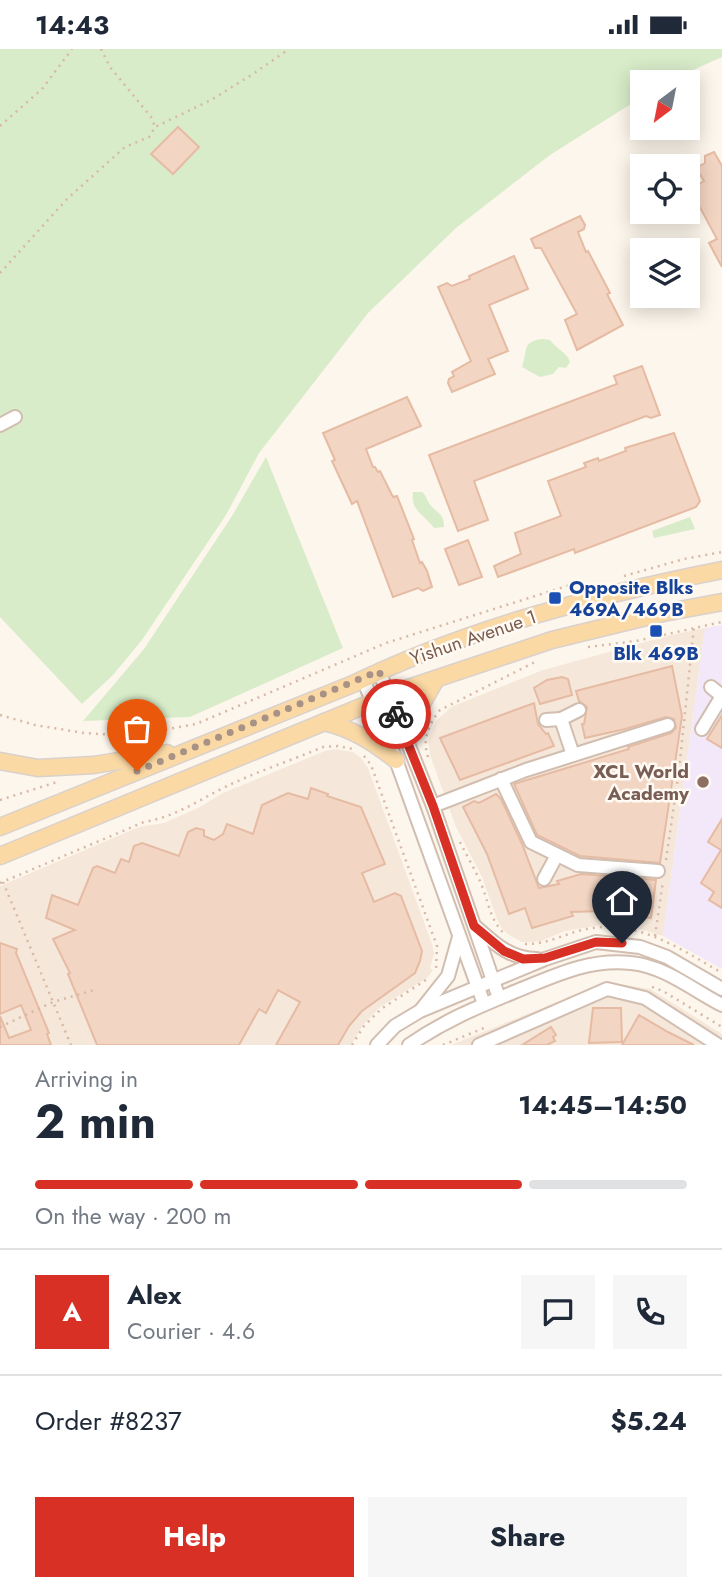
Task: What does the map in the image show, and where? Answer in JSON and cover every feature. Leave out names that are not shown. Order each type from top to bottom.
[{"type":"main road","name":"Yishun Avenue 1","points":[[0,827],[379,671],[517,621],[649,585],[722,570]]},
{"type":"main road","name":"Yishun Avenue 1","points":[[0,856],[389,696],[552,640],[663,613],[722,602]]},
{"type":"main road","points":[[407,741],[411,723],[436,680]]},
{"type":"main road","points":[[324,722],[347,728],[396,760]]},
{"type":"main road","points":[[0,761],[38,768],[94,765],[140,756],[188,751]]},
{"type":"street","points":[[0,425],[15,417]]},
{"type":"street","points":[[379,671],[433,806],[499,998]]},
{"type":"street","points":[[363,679],[396,760],[484,1004]]},
{"type":"street","points":[[702,729],[722,696],[711,687]]},
{"type":"street","points":[[546,720],[561,719],[579,710]]},
{"type":"street","points":[[561,719],[573,755]]},
{"type":"street","points":[[433,806],[501,779],[668,725]]},
{"type":"street","points":[[501,779],[531,842],[578,865],[658,871]]},
{"type":"street","points":[[544,879],[557,855]]},
{"type":"street","points":[[474,926],[504,951],[523,959],[545,958]]},
{"type":"street","points":[[420,1011],[448,976],[459,936]]},
{"type":"street","points":[[377,1045],[395,1026],[420,1011],[545,958],[596,942],[622,943],[667,957],[722,989]]},
{"type":"street","points":[[409,1045],[432,1030],[484,1004],[564,971],[600,962],[633,963],[664,973],[722,1005]]},
{"type":"street","points":[[478,1045],[607,989],[645,998],[718,1045]]},
{"type":"path","points":[[0,126],[42,89],[72,49]]},
{"type":"path","points":[[101,49],[110,67],[135,95],[155,127]]},
{"type":"path","points":[[0,273],[67,199],[125,147],[149,137],[155,127],[211,100],[253,75],[289,49]]},
{"type":"path","points":[[582,648],[636,641],[722,622]]},
{"type":"path","points":[[655,936],[679,770],[694,627]]},
{"type":"path","points":[[0,715],[35,725],[84,733],[130,736],[196,724],[386,643]]},
{"type":"path","points":[[432,720],[440,710],[452,703],[544,657]]},
{"type":"path","points":[[71,1045],[2,882],[144,823],[162,820],[223,788],[323,747],[338,746],[352,748],[363,754],[371,765],[438,947],[436,970],[428,980],[381,1009],[364,1026],[352,1045]]},
{"type":"path","points":[[0,800],[60,781]]},
{"type":"path","points":[[0,1027],[53,1002],[94,990]]},
{"type":"shaded area","name":"XCL World Academy","points":[[722,625],[722,969],[663,936],[705,628]]},
{"type":"shaded area","points":[[705,628],[663,936],[632,927],[607,924],[565,931],[541,941],[522,942],[509,935],[497,919],[482,877],[456,827],[430,755],[428,740],[436,721],[451,707],[543,670]]},
{"type":"shaded area","points":[[335,749],[353,752],[368,768],[432,944],[434,953],[430,968],[433,970],[427,978],[380,1007],[363,1025],[351,1045],[0,1045],[0,886],[139,827],[164,823],[223,793]]},
{"type":"shaded area","points":[[612,983],[650,989],[722,1034],[722,1045],[451,1045],[594,987]]},
{"type":"green space","points":[[0,49],[722,49],[722,57],[693,70],[630,70],[630,105],[550,155],[456,228],[368,313],[259,453],[226,515],[142,640],[113,675],[82,704],[0,617]]},
{"type":"green space","points":[[543,339],[550,340],[570,362],[566,368],[559,367],[553,374],[540,377],[522,367],[528,345]]},
{"type":"green space","points":[[266,457],[343,648],[190,717],[83,721],[144,649],[232,516]]},
{"type":"green space","points":[[413,492],[424,494],[430,505],[441,515],[444,527],[434,528],[419,512],[414,504]]},
{"type":"green space","points":[[690,517],[695,529],[654,538],[652,531]]},
{"type":"building","points":[[178,127],[199,147],[173,174],[151,154]]},
{"type":"building","points":[[714,152],[722,166],[722,267],[709,243],[717,239],[700,208],[700,183],[704,181],[700,174],[700,166],[705,163],[705,156]]},
{"type":"building","points":[[580,216],[585,225],[584,229],[578,232],[586,252],[588,251],[610,293],[607,294],[623,325],[577,350],[565,320],[577,314],[541,248],[535,248],[531,239]]},
{"type":"building","points":[[514,256],[528,289],[489,305],[508,351],[488,359],[495,374],[452,392],[448,383],[454,376],[452,372],[471,361],[438,287],[447,283],[452,286],[470,279],[469,276]]},
{"type":"building","points":[[642,366],[660,415],[651,418],[646,416],[474,481],[488,520],[458,531],[429,455],[617,384],[614,376]]},
{"type":"building","points":[[407,397],[421,426],[366,449],[373,467],[380,471],[393,497],[397,496],[414,539],[412,540],[420,563],[422,562],[427,571],[432,587],[423,591],[418,588],[393,597],[357,501],[352,504],[332,461],[335,460],[323,433]]},
{"type":"building","points":[[674,433],[700,501],[696,507],[575,553],[574,549],[498,577],[494,566],[521,554],[515,533],[561,516],[548,481],[586,467],[584,463],[598,458],[599,461],[626,451],[625,448]]},
{"type":"building","points":[[468,540],[482,577],[459,585],[445,549]]},
{"type":"building","points":[[672,666],[682,716],[660,863],[580,856],[537,835],[514,784],[629,749],[628,747],[671,733],[676,728],[674,719],[666,717],[585,738],[582,724],[587,707],[579,701],[576,691]]},
{"type":"building","points":[[562,677],[568,679],[572,695],[540,704],[534,688],[547,680]]},
{"type":"building","points":[[534,703],[538,724],[548,733],[554,746],[460,780],[440,738]]},
{"type":"building","name":"XCL World Academy","points":[[722,715],[722,748],[707,739]]},
{"type":"building","points":[[311,788],[361,807],[385,864],[362,873],[374,902],[395,893],[401,896],[422,951],[415,973],[362,1011],[338,1045],[276,1045],[300,1002],[278,990],[266,1013],[259,1009],[239,1045],[97,1045],[68,974],[70,973],[53,939],[75,930],[46,918],[52,895],[78,905],[93,868],[97,866],[115,873],[121,859],[129,862],[134,846],[142,843],[179,856],[188,832],[196,828],[204,830],[204,836],[214,840],[223,834],[227,824],[253,834],[262,805],[288,793],[308,799]]},
{"type":"building","points":[[496,794],[501,799],[522,844],[539,888],[559,884],[557,881],[581,874],[656,880],[651,918],[638,914],[602,911],[571,912],[573,916],[532,928],[525,908],[509,914],[487,854],[463,807],[474,801],[479,803]]},
{"type":"building","name":"XCL World Academy","points":[[722,819],[722,908],[709,900],[714,892],[701,883],[721,850],[708,842]]},
{"type":"building","points":[[0,943],[17,949],[16,953],[49,1033],[47,1034],[51,1045],[0,1045],[0,1016],[9,1038],[31,1030],[21,1005],[0,1014]]},
{"type":"building","points":[[593,1008],[621,1008],[622,1042],[589,1043]]},
{"type":"building","points":[[639,1015],[668,1032],[694,1045],[622,1045]]},
{"type":"building","points":[[551,1027],[556,1035],[553,1037],[555,1041],[547,1045],[522,1045]]},
{"type":"way so far","points":[[137,771],[379,671],[396,714]]},
{"type":"place","name":"Opposite Blks 469A/469B","points":[[555,598]]},
{"type":"place","name":"Blk 469B","points":[[656,631]]},
{"type":"place","name":"XCL World Academy","points":[[703,782]]},
{"type":"route","points":[[396,714],[433,806],[474,926],[504,951],[523,959],[545,958],[596,942],[622,943]]}]
